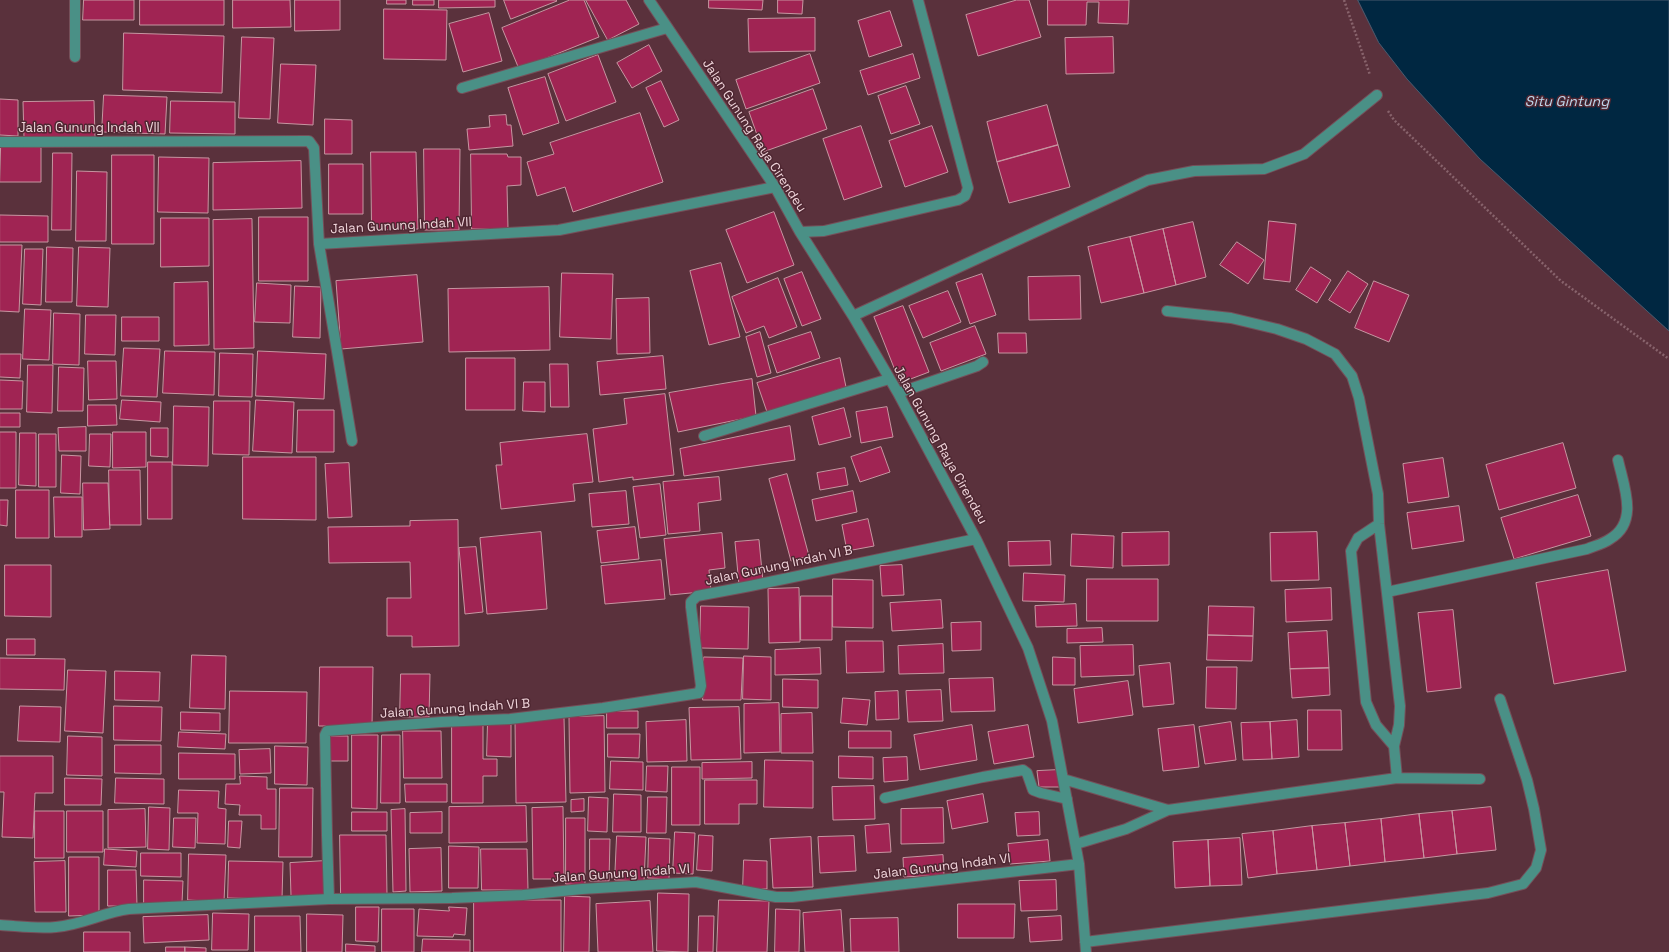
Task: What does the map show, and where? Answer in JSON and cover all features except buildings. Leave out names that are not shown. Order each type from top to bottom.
[{"type":"street","points":[[75,0],[75,57]]},
{"type":"street","name":"Jalan Gunung Raya Cirendeu","points":[[650,0],[667,28],[775,187],[800,232],[853,316],[898,393],[976,538],[1028,648],[1052,721],[1076,844],[1086,947]]},
{"type":"street","points":[[800,232],[824,231],[958,200],[965,196],[968,188],[918,0]]},
{"type":"street","points":[[462,88],[667,28]]},
{"type":"street","points":[[853,316],[1148,180],[1194,170],[1264,169],[1304,154],[1377,95]]},
{"type":"street","name":"Jalan Gunung Indah VII","points":[[0,142],[309,141],[314,148],[319,244],[559,230],[775,187]]},
{"type":"street","points":[[319,244],[352,441]]},
{"type":"street","points":[[1167,311],[1231,318],[1306,339],[1335,354],[1352,376],[1359,398],[1378,494],[1379,524],[1400,706],[1399,725],[1394,746],[1397,778]]},
{"type":"street","points":[[898,393],[977,366],[983,362]]},
{"type":"street","points":[[704,436],[889,378]]},
{"type":"street","points":[[1387,592],[1587,549],[1610,539],[1624,526],[1628,508],[1618,460]]},
{"type":"street","points":[[1379,524],[1358,538],[1351,551],[1366,702],[1376,725],[1394,746]]},
{"type":"street","name":"Jalan Gunung Indah VI B","points":[[329,898],[326,835],[325,734],[327,731],[441,722],[510,719],[603,708],[699,693],[701,686],[691,607],[691,602],[697,596],[976,538]]},
{"type":"street","points":[[1086,947],[1488,893],[1523,884],[1536,868],[1541,850],[1534,809],[1500,699]]},
{"type":"street","points":[[885,798],[1023,770],[1027,773],[1033,790],[1067,799]]},
{"type":"street","points":[[1076,844],[1126,830],[1168,810],[1397,778],[1480,779]]},
{"type":"street","points":[[1063,779],[1168,810]]},
{"type":"street","name":"Jalan Gunung Indah VI","points":[[329,898],[436,898],[523,895],[582,889],[696,882],[783,898],[1079,864]]},
{"type":"street","points":[[0,925],[56,927],[76,923],[114,911],[129,909],[329,898]]},
{"type":"path","points":[[1344,0],[1377,95],[1394,120],[1561,281],[1669,359]]},
{"type":"water","name":"Situ Gintung","points":[[1358,0],[1669,0],[1669,331],[1480,159],[1407,79],[1379,43]]}]
